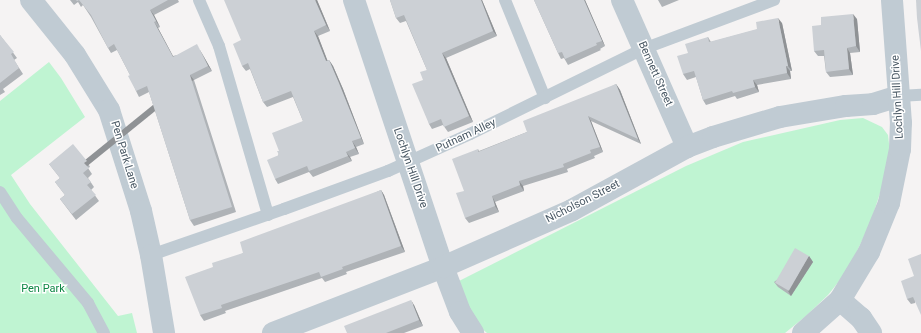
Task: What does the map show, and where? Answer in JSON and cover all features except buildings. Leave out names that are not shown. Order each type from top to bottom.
[{"type":"street","name":"Pen Park Lane","points":[[31,0],[75,55],[109,110],[139,204],[151,255],[164,333]]},
{"type":"street","name":"Lochlyn Hill Drive","points":[[354,0],[443,267],[460,312],[473,333]]},
{"type":"street","name":"Bennett Street","points":[[622,0],[686,147]]},
{"type":"street","name":"Lochlyn Hill Drive","points":[[803,333],[840,300],[869,252],[889,203],[900,149],[899,96],[892,0]]},
{"type":"street","name":"Nicholson Street","points":[[273,333],[443,267],[572,210],[686,147],[713,137],[780,117],[846,106],[873,104],[899,96]]},
{"type":"street","points":[[840,300],[861,318],[871,333]]},
{"type":"lane","points":[[199,0],[219,46],[268,215]]},
{"type":"lane","points":[[505,0],[545,98]]},
{"type":"lane","name":"Putnam Alley","points":[[151,255],[268,215],[409,162],[545,98],[644,49],[774,0]]},
{"type":"lane","points":[[899,96],[921,95]]},
{"type":"lane","points":[[0,192],[17,218],[88,303],[104,333]]},
{"type":"green space","name":"Pen Park","points":[[49,62],[61,78],[85,117],[11,175],[30,204],[118,316],[132,313],[137,333],[0,333],[0,101]]},
{"type":"green space","points":[[863,118],[882,127],[888,135],[890,152],[883,184],[870,224],[848,270],[828,295],[785,333],[487,333],[480,327],[470,310],[459,281],[686,166],[743,142],[840,120]]}]
